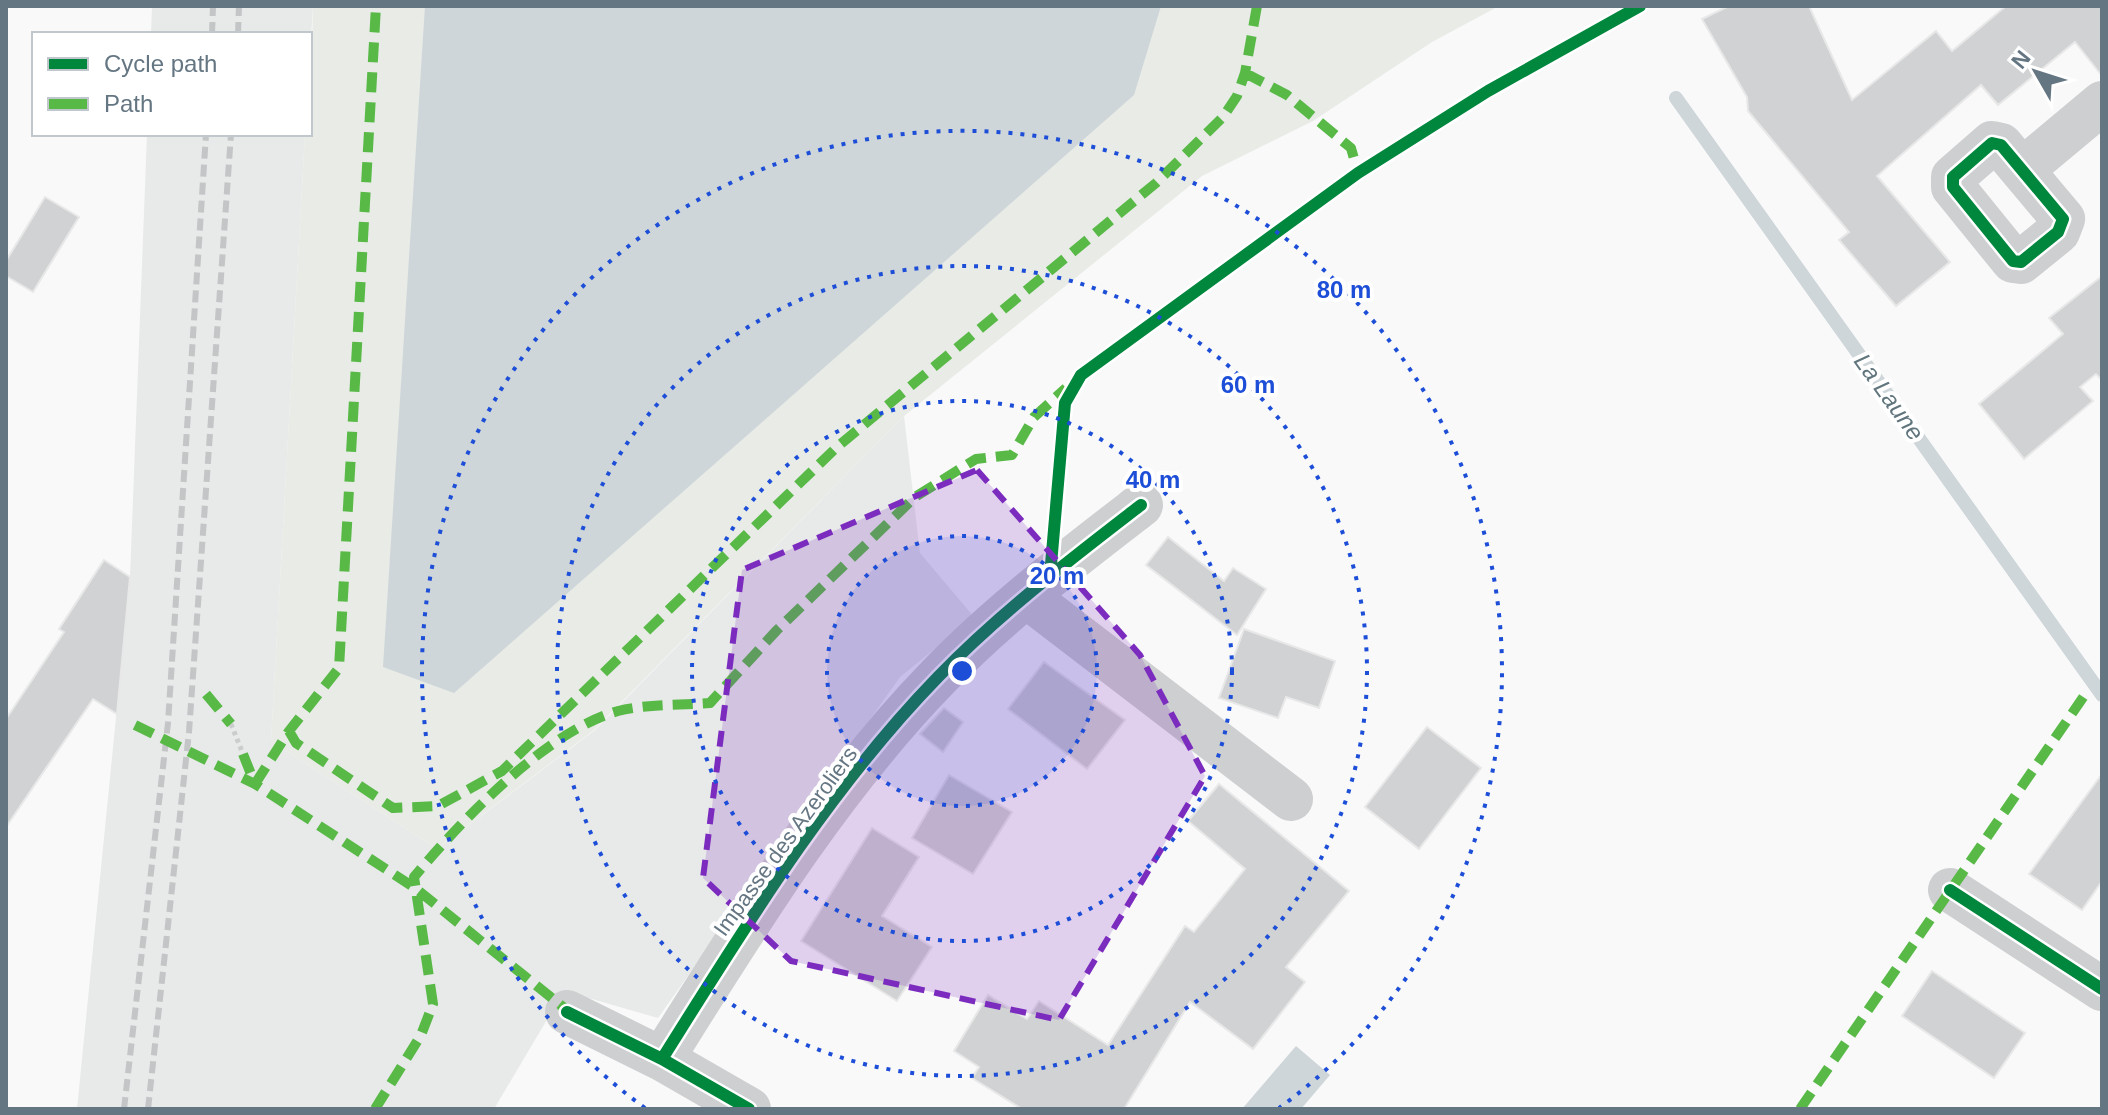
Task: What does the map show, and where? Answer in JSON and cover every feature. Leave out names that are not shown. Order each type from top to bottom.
[{"type":"street","points":[[2022,170],[2102,103]]},
{"type":"street","name":"Impasse des Azeroliers","points":[[662,1059],[765,895],[861,767],[936,679],[1026,596],[1141,505]]},
{"type":"street","points":[[1026,596],[1291,799]]},
{"type":"street","points":[[1950,890],[2102,989]]},
{"type":"street","points":[[567,1012],[662,1059],[749,1109]]},
{"type":"path","points":[[231,724],[243,754]]},
{"type":"highlighted area","points":[[977,470],[1140,655],[1205,776],[1059,1020],[791,961],[703,878],[742,570]]},
{"type":"shaded area","points":[[152,6],[313,6],[311,32],[151,32]]},
{"type":"shaded area","points":[[313,6],[1499,6],[1432,42],[1313,121],[1202,176],[904,416],[593,731],[437,849],[271,741],[305,136],[312,136]]},
{"type":"shaded area","points":[[425,6],[1161,6],[1134,95],[454,693],[383,667]]},
{"type":"shaded area","points":[[147,136],[305,136],[271,741],[437,849],[594,731],[904,416],[920,553],[974,617],[900,677],[658,1018],[564,991],[494,1109],[77,1109],[130,577]]},
{"type":"shaded area","points":[[1296,1046],[1330,1075],[1301,1109],[1242,1109]]},
{"type":"building","points":[[1729,6],[1809,6],[1852,100],[1936,31],[1952,51],[2006,6],[2102,6],[2102,76],[2075,42],[1998,105],[1981,85],[1877,176],[1950,262],[1896,306],[1839,240],[1849,232],[1748,111],[1747,97],[1702,19]]},
{"type":"building","points":[[45,197],[79,217],[33,292],[6,276],[6,261]]},
{"type":"building","points":[[2102,276],[2102,380],[2096,374],[2080,387],[2093,401],[2024,459],[1979,404],[2063,334],[2049,318]]},
{"type":"building","points":[[1168,537],[1224,581],[1233,568],[1266,589],[1237,635],[1146,565]]},
{"type":"building","points":[[104,560],[130,577],[117,714],[93,699],[6,827],[6,719],[64,632],[59,629]]},
{"type":"building","points":[[1244,629],[1335,661],[1319,708],[1286,697],[1278,718],[1219,698]]},
{"type":"building","points":[[1044,662],[1125,720],[1087,769],[1008,709]]},
{"type":"building","points":[[944,708],[963,722],[943,752],[920,734]]},
{"type":"building","points":[[1427,727],[1481,768],[1419,849],[1365,807]]},
{"type":"building","points":[[2102,774],[2102,881],[2082,910],[2029,874]]},
{"type":"building","points":[[949,775],[1012,812],[973,874],[912,838]]},
{"type":"building","points":[[1219,784],[1349,891],[1286,967],[1305,982],[1253,1049],[1190,1002],[1124,1109],[1022,1109],[972,1078],[979,1067],[954,1051],[988,995],[1027,1019],[1039,1001],[1108,1045],[1185,926],[1194,932],[1245,869],[1188,821]]},
{"type":"building","points":[[872,828],[919,857],[882,916],[932,947],[897,1001],[801,941]]},
{"type":"building","points":[[1932,971],[2025,1033],[1994,1078],[1902,1016]]},
{"type":"waterway","name":"La Laune","points":[[1676,98],[2102,695]]},
{"type":"railway","points":[[212,32],[213,6]]},
{"type":"railway","points":[[238,32],[239,6]]},
{"type":"railway","points":[[124,1109],[168,723],[206,136]]},
{"type":"railway","points":[[148,1109],[189,732],[231,136]]},
{"type":"marked path","points":[[255,784],[289,731],[339,668],[376,6]]},
{"type":"marked path","points":[[289,731],[296,743],[393,808],[438,806],[502,771],[837,447],[1156,183],[1223,117],[1237,96],[1245,73],[1257,6]]},
{"type":"marked path","points":[[1245,73],[1287,95],[1351,148],[1358,173]]},
{"type":"marked path","points":[[375,1109],[421,1035],[433,1004],[414,877],[456,830],[534,758],[590,722],[629,709],[710,703],[777,630],[915,497],[976,459],[1012,455],[1034,417],[1066,388]]},
{"type":"marked path","points":[[206,694],[231,724]]},
{"type":"marked path","points":[[1800,1109],[2084,696]]},
{"type":"marked path","points":[[135,725],[255,784],[415,888],[573,1015]]},
{"type":"marked path","points":[[243,754],[255,784]]},
{"type":"cycle path","points":[[1050,576],[1065,403],[1081,375],[1358,173],[1488,91],[1640,6]]},
{"type":"cycle path","points":[[1992,143],[2001,145],[2063,219],[2058,232],[2021,262],[2013,261],[1953,187],[1953,177],[1992,143]]},
{"type":"cycle path","points":[[662,1059],[790,861],[898,720],[986,631],[1036,587],[1141,505]]},
{"type":"cycle path","points":[[1950,890],[2102,989]]},
{"type":"cycle path","points":[[567,1012],[662,1059],[749,1109]]}]
